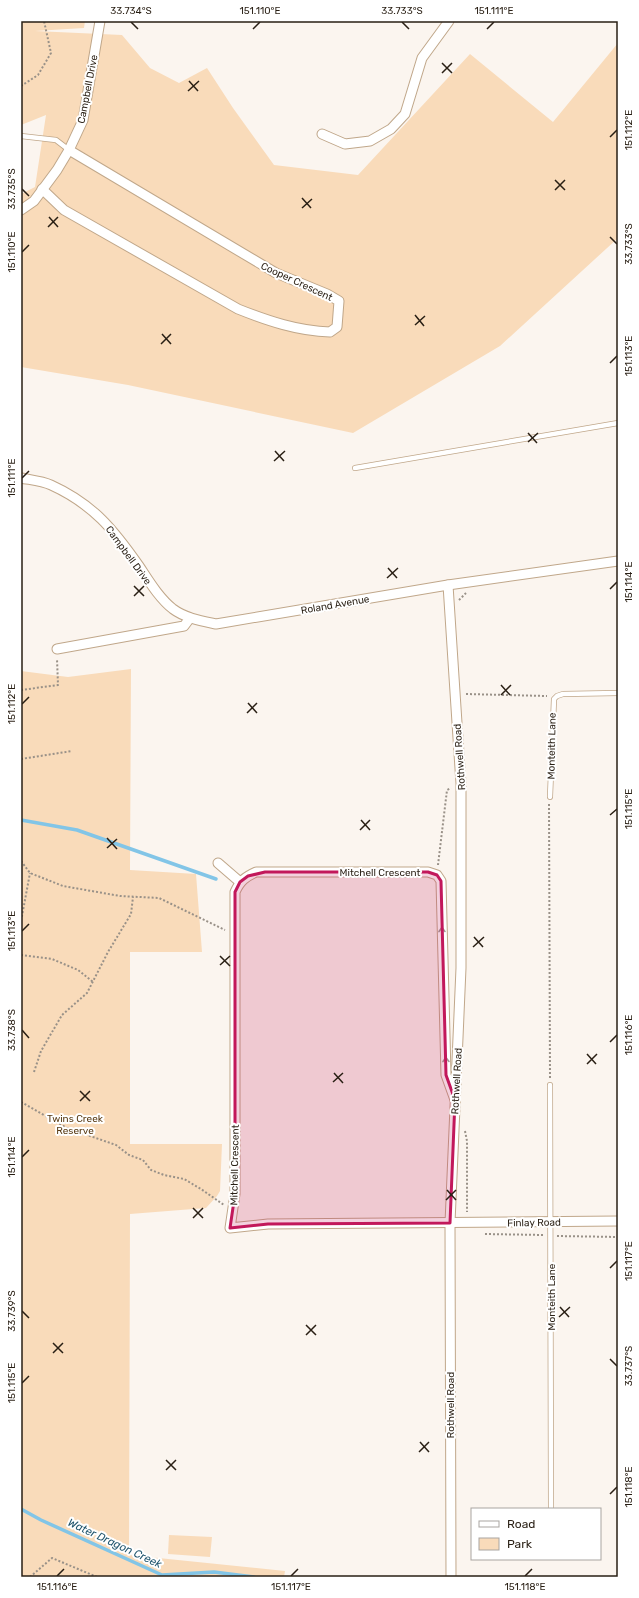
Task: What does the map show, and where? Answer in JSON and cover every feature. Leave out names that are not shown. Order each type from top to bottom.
[{"type":"street","name":"Campbell Drive","points":[[21,210],[34,201],[57,170],[69,150],[83,120],[100,21]]},
{"type":"street","points":[[322,134],[345,144],[370,141],[391,129],[405,114],[422,58],[449,21]]},
{"type":"street","name":"Cooper Crescent","points":[[42,189],[64,210],[238,309],[264,320],[310,331],[330,332],[337,327],[339,301],[327,294],[276,273],[69,150]]},
{"type":"street","name":"Campbell Drive","points":[[21,478],[49,484],[87,506],[118,536],[160,596],[174,610],[190,618]]},
{"type":"street","name":"Roland Avenue","points":[[190,618],[216,624],[448,585],[618,561]]},
{"type":"street","name":"Rothwell Road","points":[[448,585],[461,784],[461,968],[450,1223],[451,1577]]},
{"type":"street","points":[[57,649],[184,626],[190,618]]},
{"type":"street","points":[[218,863],[240,882]]},
{"type":"street","name":"Mitchell Crescent","points":[[437,875],[428,872],[256,872],[240,882],[236,892],[235,935],[235,1194],[230,1228],[268,1224],[450,1223]]},
{"type":"street","points":[[437,875],[441,882],[446,1075],[455,1100]]},
{"type":"street","name":"Finlay Road","points":[[450,1223],[618,1221]]},
{"type":"lane","points":[[21,136],[56,140],[69,150]]},
{"type":"lane","points":[[355,468],[618,423]]},
{"type":"lane","points":[[556,696],[563,694],[618,693]]},
{"type":"lane","name":"Monteith Lane","points":[[550,797],[553,703],[556,696]]},
{"type":"lane","name":"Monteith Lane","points":[[550,1085],[551,1508]]},
{"type":"path","points":[[21,86],[38,75],[51,53],[44,21]]},
{"type":"path","points":[[21,690],[58,685],[57,649]]},
{"type":"path","points":[[454,694],[556,696]]},
{"type":"path","points":[[21,759],[72,751]]},
{"type":"path","points":[[437,875],[447,790]]},
{"type":"path","points":[[550,797],[548,819],[550,1085]]},
{"type":"path","points":[[21,861],[30,873],[63,886],[133,896],[159,898],[235,935]]},
{"type":"path","points":[[21,916],[30,873]]},
{"type":"path","points":[[21,894],[26,893]]},
{"type":"path","points":[[34,1072],[41,1051],[62,1015],[87,993],[108,952],[131,914],[133,896]]},
{"type":"path","points":[[21,955],[52,958],[78,970],[93,982]]},
{"type":"path","points":[[21,1102],[67,1128],[116,1145],[129,1155],[143,1160],[151,1170],[184,1180],[201,1189],[232,1212]]},
{"type":"path","points":[[30,1577],[52,1558],[97,1577]]},
{"type":"highlighted area","points":[[265,872],[428,872],[437,875],[441,881],[446,1075],[455,1100],[450,1223],[268,1224],[230,1228],[235,1194],[235,892],[240,882],[248,876]]},
{"type":"green space","points":[[21,21],[85,21],[84,28],[35,31],[122,35],[150,68],[179,83],[207,68],[233,108],[274,165],[358,175],[470,54],[553,122],[618,43],[618,238],[500,346],[353,433],[128,385],[21,367],[21,194],[35,187],[46,115],[21,125]]},
{"type":"green space","name":"Twins Creek Reserve","points":[[131,669],[130,870],[196,874],[202,952],[130,952],[130,1144],[222,1144],[220,1191],[206,1208],[130,1214],[129,1555],[285,1571],[284,1577],[21,1577],[21,671],[68,677]]},
{"type":"green space","points":[[169,1535],[212,1537],[210,1557],[168,1554]]},
{"type":"waterway","points":[[21,820],[77,830],[216,879]]},
{"type":"waterway","name":"Water Dragon Creek","points":[[21,1509],[41,1520],[162,1575],[214,1572],[254,1577]]}]
